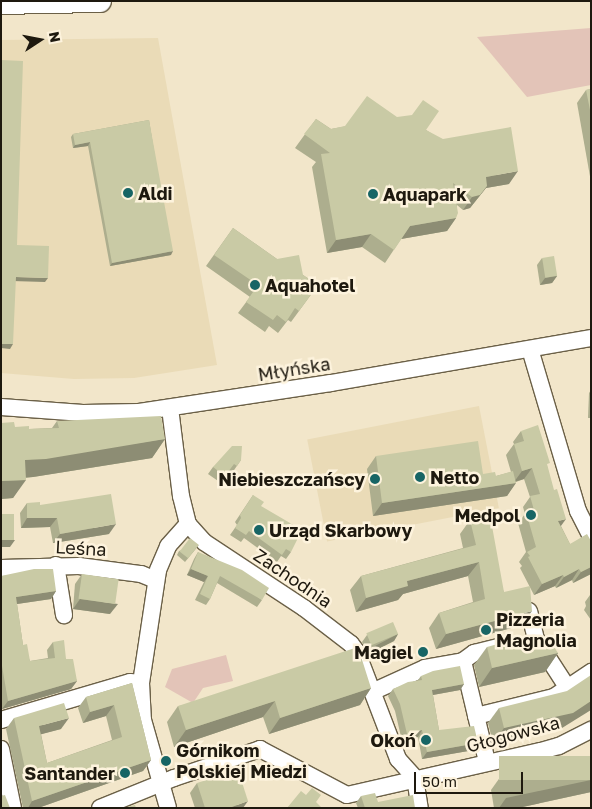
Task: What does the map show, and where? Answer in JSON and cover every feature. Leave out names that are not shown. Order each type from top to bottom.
[{"type":"main road","points":[[1,3],[100,1]]},
{"type":"street","name":"Młyńska","points":[[1,407],[83,413],[140,412],[331,384],[591,338]]},
{"type":"street","points":[[530,349],[578,512],[591,536]]},
{"type":"street","name":"Zachodnia","points":[[170,408],[181,496],[188,524],[204,542],[304,608],[352,644],[398,759],[415,778]]},
{"type":"street","points":[[168,808],[143,720],[141,683],[156,580],[168,546],[188,524]]},
{"type":"street","points":[[56,565],[64,615]]},
{"type":"street","name":"Leśna","points":[[1,568],[56,565],[107,568],[141,574],[156,580]]},
{"type":"street","points":[[529,611],[536,639],[567,687]]},
{"type":"street","points":[[372,692],[425,668],[464,661],[474,653],[536,639]]},
{"type":"street","points":[[464,661],[487,762]]},
{"type":"street","points":[[476,716],[554,697],[591,672]]},
{"type":"street","points":[[1,720],[130,682],[141,683]]},
{"type":"street","name":"Głogowska","points":[[343,802],[415,778],[559,746],[591,730]]},
{"type":"street","points":[[1,749],[13,808]]},
{"type":"street","points":[[100,808],[160,784],[260,749],[343,802]]},
{"type":"street","points":[[415,778],[420,808]]},
{"type":"shaded area","points":[[591,28],[591,85],[527,97],[477,37]]},
{"type":"shaded area","points":[[158,38],[217,365],[134,378],[74,379],[1,373],[1,40]]},
{"type":"shaded area","points":[[479,406],[499,508],[327,541],[307,439]]},
{"type":"shaded area","points":[[226,655],[233,681],[203,688],[193,703],[165,687],[172,669]]},
{"type":"building","points":[[1,60],[23,61],[17,245],[49,246],[48,278],[16,277],[13,344],[1,344]]},
{"type":"building","points":[[591,89],[591,115],[586,90]]},
{"type":"building","name":"Aquapark","points":[[367,96],[397,117],[412,115],[423,100],[439,111],[426,130],[443,139],[511,127],[518,171],[486,177],[487,186],[480,195],[472,197],[453,183],[458,213],[456,218],[410,226],[394,250],[371,234],[336,240],[321,154],[330,153],[304,134],[316,119],[331,129],[345,126]]},
{"type":"building","name":"Aldi","points":[[149,120],[173,251],[112,263],[90,142],[75,145],[73,134]]},
{"type":"building","points":[[233,228],[277,259],[299,255],[303,275],[318,285],[299,311],[295,308],[286,322],[277,315],[273,320],[246,302],[258,285],[214,255]]},
{"type":"building","points":[[554,256],[557,276],[545,278],[542,258]]},
{"type":"building","points":[[161,416],[165,439],[46,459],[25,460],[26,480],[1,481],[1,423],[14,422],[15,427],[29,426],[29,429],[59,428],[57,421]]},
{"type":"building","points":[[538,425],[550,463],[547,464],[554,490],[557,489],[566,519],[558,521],[570,544],[587,534],[591,541],[591,567],[581,572],[579,569],[564,577],[563,575],[542,584],[528,557],[530,556],[527,552],[536,547],[526,512],[534,510],[530,496],[540,494],[532,468],[522,471],[514,444],[524,441],[521,431]]},
{"type":"building","name":"Netto","points":[[478,441],[483,474],[495,472],[496,476],[513,471],[516,483],[382,503],[376,456]]},
{"type":"building","points":[[232,446],[242,446],[241,460],[237,466],[234,464],[225,476],[213,467]]},
{"type":"building","points":[[111,494],[116,524],[60,534],[57,518],[27,518],[27,503],[40,502],[40,505]]},
{"type":"building","name":"Urząd Skarbowy","points":[[253,495],[264,502],[261,506],[302,530],[291,552],[286,549],[282,555],[249,531],[246,535],[235,528],[241,518],[240,515]]},
{"type":"building","points":[[1,514],[14,514],[14,540],[1,540]]},
{"type":"building","points":[[490,515],[504,592],[530,586],[532,611],[446,634],[439,613],[485,599],[479,562],[407,581],[408,586],[366,598],[361,576],[476,545],[470,520]]},
{"type":"building","points":[[190,538],[199,545],[188,558],[180,551]]},
{"type":"building","points":[[198,552],[242,570],[269,588],[262,600],[220,576],[210,599],[200,594],[208,576],[191,569]]},
{"type":"building","points":[[34,569],[53,569],[56,591],[16,597],[23,645],[27,644],[30,661],[55,658],[53,642],[64,640],[66,659],[73,659],[77,681],[8,701],[1,660],[1,576]]},
{"type":"building","points":[[82,574],[119,579],[115,604],[79,599]]},
{"type":"building","points":[[393,622],[398,634],[371,645],[366,633]]},
{"type":"building","points":[[526,636],[549,639],[558,653],[492,668],[487,647]]},
{"type":"building","points":[[358,647],[371,688],[280,718],[275,701],[186,730],[178,706]]},
{"type":"building","points":[[460,666],[464,684],[432,690],[439,730],[474,726],[478,743],[427,752],[422,730],[407,734],[400,704],[393,689],[408,682],[422,680],[421,676],[433,671]]},
{"type":"building","points":[[591,675],[591,701],[573,713],[504,728],[499,708],[567,691]]},
{"type":"building","points":[[132,683],[151,760],[32,801],[14,718],[64,703],[69,718],[39,726],[47,763],[122,737],[114,705],[90,712],[86,697]]},
{"type":"building","points":[[499,756],[591,756],[591,780],[499,780]]},
{"type":"building","points":[[238,770],[248,801],[229,808],[205,808],[197,783]]},
{"type":"building","points":[[312,788],[321,795],[316,802],[320,808],[287,808],[301,791],[306,795]]},
{"type":"building","points":[[375,793],[378,802],[413,795],[415,808],[365,808],[361,796]]},
{"type":"building","points":[[5,795],[10,808],[1,808],[1,796]]},
{"type":"building","points":[[135,805],[136,808],[123,808]]},
{"type":"place","name":"Aldi","points":[[128,193]]},
{"type":"place","name":"Aquapark","points":[[373,194]]},
{"type":"place","name":"Aquahotel","points":[[255,285]]},
{"type":"place","name":"Netto","points":[[420,477]]},
{"type":"place","name":"Niebieszczańscy","points":[[375,479]]},
{"type":"place","name":"Medpol","points":[[531,515]]},
{"type":"place","name":"Urząd Skarbowy","points":[[259,530]]},
{"type":"place","name":"Pizzeria Magnolia","points":[[486,630]]},
{"type":"place","name":"Magiel","points":[[423,652]]},
{"type":"place","name":"Okoń","points":[[426,740]]},
{"type":"place","name":"Górnikom Polskiej Miedzi","points":[[166,761]]},
{"type":"place","name":"Santander","points":[[125,773]]}]
